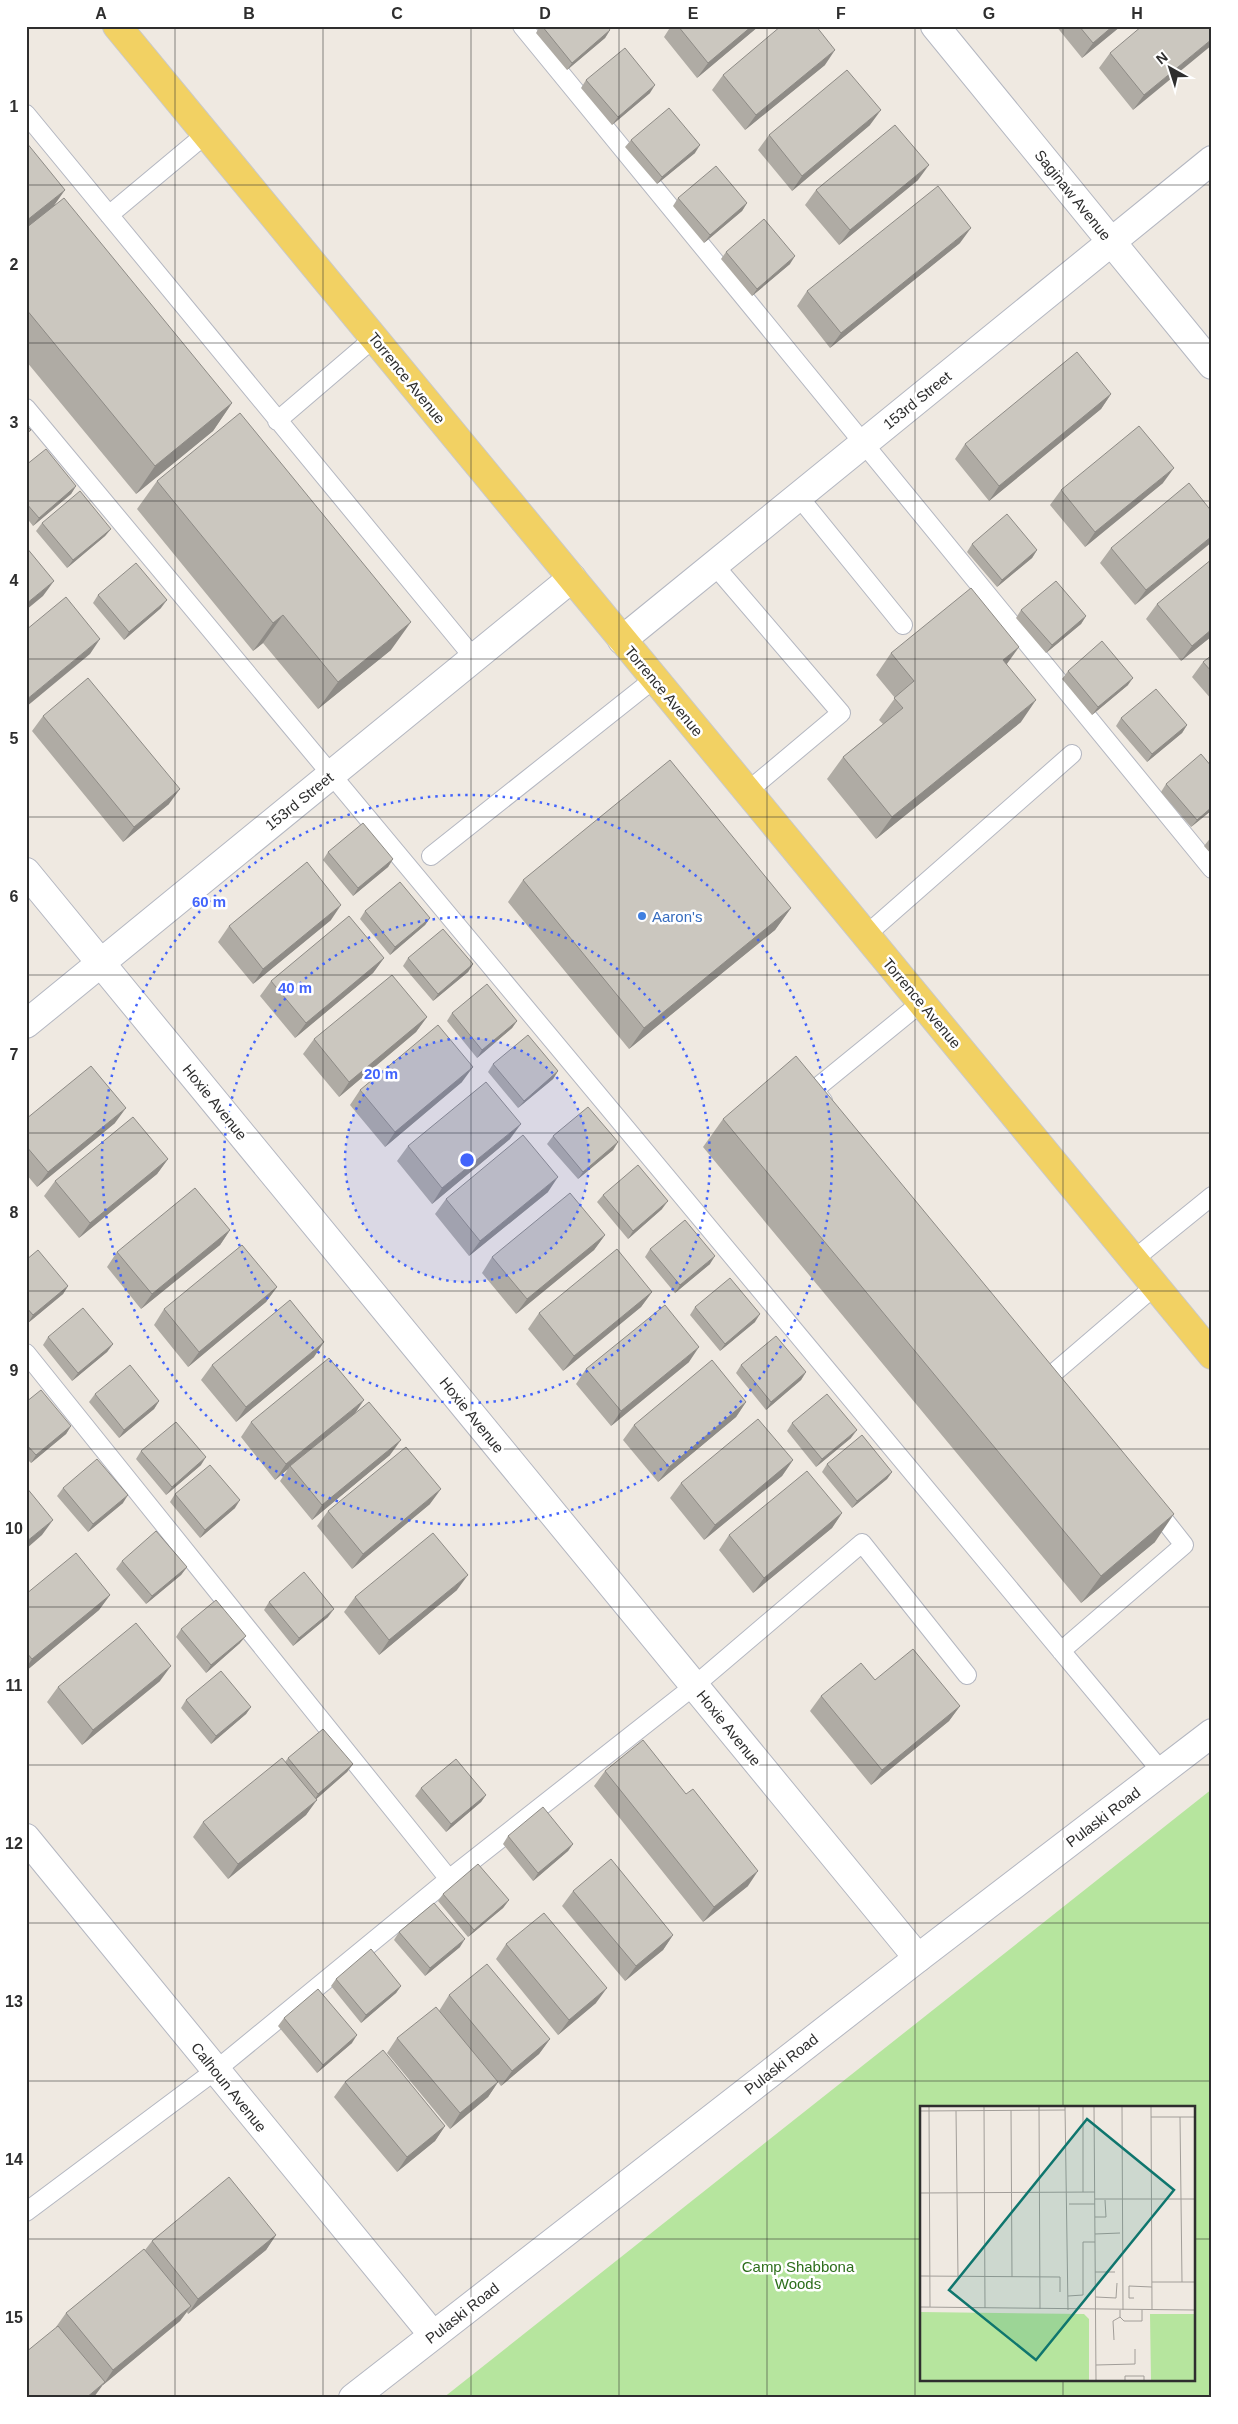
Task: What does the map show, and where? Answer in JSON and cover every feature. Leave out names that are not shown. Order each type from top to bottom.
[{"type":"main road","name":"Torrence Avenue","points":[[117,26],[1212,1355]]},
{"type":"street","name":"Saginaw Avenue","points":[[935,26],[1212,365]]},
{"type":"street","name":"153rd Street","points":[[622,640],[1212,160]]},
{"type":"street","name":"153rd Street","points":[[26,1024],[572,578]]},
{"type":"street","name":"Hoxie Avenue","points":[[26,872],[918,1958]]},
{"type":"street","name":"Pulaski Road","points":[[353,2398],[918,1958],[1212,1733]]},
{"type":"street","name":"Calhoun Avenue","points":[[26,1838],[433,2335]]},
{"type":"lane","points":[[522,26],[1212,869]]},
{"type":"lane","points":[[26,114],[474,658]]},
{"type":"lane","points":[[109,215],[206,134]]},
{"type":"lane","points":[[277,420],[374,338]]},
{"type":"lane","points":[[26,408],[1162,1772]]},
{"type":"lane","points":[[799,497],[903,625]]},
{"type":"lane","points":[[715,566],[841,713],[748,792]]},
{"type":"lane","points":[[431,856],[654,679]]},
{"type":"lane","points":[[866,935],[1072,754]]},
{"type":"lane","points":[[833,1113],[814,1090],[922,1002]]},
{"type":"lane","points":[[1132,1260],[1212,1196]]},
{"type":"lane","points":[[1048,1377],[1155,1286]]},
{"type":"lane","points":[[26,1353],[448,1879]]},
{"type":"lane","points":[[1036,1362],[1061,1392]]},
{"type":"lane","points":[[1061,1651],[1184,1545],[1141,1492]]},
{"type":"lane","points":[[26,2212],[216,2070],[448,1879],[694,1686],[862,1543],[967,1675]]},
{"type":"green space","name":"Camp Shabbona Woods","points":[[1212,1789],[1212,2398],[443,2398]]},
{"type":"building","points":[[542,26],[607,26],[610,30],[572,63]]},
{"type":"building","points":[[678,26],[752,26],[708,63]]},
{"type":"building","points":[[781,26],[816,26],[835,50],[756,115],[723,75]]},
{"type":"building","points":[[1079,26],[1113,26],[1093,43]]},
{"type":"building","points":[[1142,26],[1212,26],[1212,39],[1144,95],[1110,53]]},
{"type":"building","points":[[625,48],[655,85],[618,117],[586,80]]},
{"type":"building","points":[[847,70],[881,110],[802,176],[769,135]]},
{"type":"building","points":[[669,108],[700,145],[662,177],[631,140]]},
{"type":"building","points":[[895,125],[929,165],[850,230],[816,190]]},
{"type":"building","points":[[26,142],[65,190],[26,221]]},
{"type":"building","points":[[716,166],[747,203],[710,235],[678,198]]},
{"type":"building","points":[[938,186],[971,228],[841,333],[807,291]]},
{"type":"building","points":[[64,198],[232,403],[155,466],[26,309],[26,228]]},
{"type":"building","points":[[764,219],[795,256],[757,289],[726,252]]},
{"type":"building","points":[[1077,352],[1111,394],[999,486],[965,444]]},
{"type":"building","points":[[240,413],[411,622],[338,682],[283,615],[273,623],[157,481]]},
{"type":"building","points":[[26,425],[31,430],[26,434]]},
{"type":"building","points":[[1139,426],[1174,468],[1095,532],[1061,490]]},
{"type":"building","points":[[46,449],[76,486],[39,518],[26,503],[26,465]]},
{"type":"building","points":[[1189,483],[1212,512],[1212,536],[1146,590],[1111,548]]},
{"type":"building","points":[[80,491],[111,529],[73,560],[42,523]]},
{"type":"building","points":[[1007,514],[1037,550],[1002,580],[972,544]]},
{"type":"building","points":[[26,547],[54,581],[26,604]]},
{"type":"building","points":[[1212,559],[1212,629],[1192,646],[1157,604]]},
{"type":"building","points":[[136,563],[167,600],[129,632],[98,595]]},
{"type":"building","points":[[1056,581],[1086,616],[1052,645],[1021,610]]},
{"type":"building","points":[[971,588],[1019,647],[1003,660],[1036,700],[892,817],[843,757],[903,708],[894,698],[914,681],[891,653]]},
{"type":"building","points":[[66,597],[100,639],[26,700],[26,630]]},
{"type":"building","points":[[1102,641],[1133,678],[1098,707],[1068,671]]},
{"type":"building","points":[[1212,655],[1212,672],[1203,662]]},
{"type":"building","points":[[88,678],[180,789],[134,827],[43,716]]},
{"type":"building","points":[[1156,689],[1187,725],[1152,754],[1121,718]]},
{"type":"building","points":[[1201,754],[1212,767],[1212,807],[1197,820],[1166,784]]},
{"type":"building","name":"Aaron's","points":[[670,760],[791,908],[644,1028],[523,880]]},
{"type":"building","points":[[363,823],[393,859],[358,888],[328,852]]},
{"type":"building","points":[[307,862],[341,905],[263,969],[229,926]]},
{"type":"building","points":[[400,882],[430,918],[395,947],[365,911]]},
{"type":"building","points":[[349,916],[384,958],[306,1023],[271,981]]},
{"type":"building","points":[[443,929],[473,964],[438,994],[408,958]]},
{"type":"building","points":[[392,975],[427,1017],[349,1082],[314,1039]]},
{"type":"building","points":[[487,984],[517,1021],[482,1050],[452,1013]]},
{"type":"building","points":[[438,1025],[473,1067],[395,1132],[360,1090]]},
{"type":"building","points":[[528,1035],[558,1071],[524,1101],[493,1064]]},
{"type":"building","points":[[796,1056],[1174,1514],[1101,1576],[723,1119]]},
{"type":"building","points":[[91,1066],[126,1108],[48,1172],[26,1146],[26,1119]]},
{"type":"building","points":[[486,1082],[521,1124],[442,1188],[408,1146]]},
{"type":"building","points":[[588,1107],[618,1142],[583,1172],[553,1136]]},
{"type":"building","points":[[133,1117],[168,1159],[90,1223],[55,1181]]},
{"type":"building","points":[[523,1135],[558,1177],[480,1241],[446,1199]]},
{"type":"building","points":[[638,1165],[668,1201],[633,1231],[603,1195]]},
{"type":"building","points":[[195,1188],[230,1230],[152,1294],[117,1252]]},
{"type":"building","points":[[570,1193],[605,1235],[527,1299],[492,1257]]},
{"type":"building","points":[[685,1220],[715,1256],[680,1285],[650,1249]]},
{"type":"building","points":[[242,1245],[277,1287],[199,1352],[164,1309]]},
{"type":"building","points":[[617,1249],[652,1292],[574,1356],[539,1313]]},
{"type":"building","points":[[38,1250],[68,1286],[33,1315],[26,1307],[26,1260]]},
{"type":"building","points":[[730,1278],[760,1314],[725,1344],[695,1307]]},
{"type":"building","points":[[290,1300],[324,1342],[246,1407],[212,1365]]},
{"type":"building","points":[[665,1305],[699,1347],[621,1411],[586,1369]]},
{"type":"building","points":[[83,1308],[113,1344],[78,1373],[48,1337]]},
{"type":"building","points":[[776,1336],[806,1372],[771,1402],[741,1365]]},
{"type":"building","points":[[329,1358],[364,1400],[286,1464],[251,1422]]},
{"type":"building","points":[[712,1360],[746,1402],[669,1467],[634,1425]]},
{"type":"building","points":[[130,1365],[159,1401],[124,1430],[95,1394]]},
{"type":"building","points":[[41,1390],[71,1426],[36,1455],[26,1444],[26,1402]]},
{"type":"building","points":[[827,1394],[857,1430],[822,1459],[792,1423]]},
{"type":"building","points":[[369,1402],[401,1440],[322,1505],[290,1466]]},
{"type":"building","points":[[758,1419],[793,1460],[715,1525],[681,1483]]},
{"type":"building","points":[[176,1422],[206,1457],[172,1487],[141,1451]]},
{"type":"building","points":[[862,1435],[892,1472],[857,1501],[827,1464]]},
{"type":"building","points":[[406,1447],[441,1489],[363,1554],[328,1511]]},
{"type":"building","points":[[97,1459],[128,1495],[93,1524],[63,1488]]},
{"type":"building","points":[[210,1465],[240,1500],[205,1530],[175,1494]]},
{"type":"building","points":[[807,1471],[842,1513],[764,1578],[729,1535]]},
{"type":"building","points":[[26,1487],[53,1520],[26,1542]]},
{"type":"building","points":[[156,1531],[187,1567],[152,1596],[122,1561]]},
{"type":"building","points":[[433,1533],[468,1575],[389,1640],[355,1597]]},
{"type":"building","points":[[76,1553],[110,1595],[32,1659],[26,1652],[26,1594]]},
{"type":"building","points":[[304,1572],[334,1609],[299,1638],[269,1602]]},
{"type":"building","points":[[216,1600],[246,1636],[211,1665],[181,1629]]},
{"type":"building","points":[[136,1623],[171,1666],[93,1730],[58,1687]]},
{"type":"building","points":[[913,1649],[960,1706],[882,1770],[821,1696],[861,1663],[875,1680]]},
{"type":"building","points":[[221,1671],[251,1707],[216,1736],[186,1700]]},
{"type":"building","points":[[323,1729],[353,1764],[318,1794],[288,1758]]},
{"type":"building","points":[[643,1740],[686,1794],[693,1789],[758,1871],[714,1907],[605,1771]]},
{"type":"building","points":[[282,1758],[317,1800],[238,1864],[203,1822]]},
{"type":"building","points":[[456,1759],[486,1795],[451,1824],[421,1788]]},
{"type":"building","points":[[543,1807],[573,1844],[538,1873],[508,1836]]},
{"type":"building","points":[[611,1859],[673,1935],[636,1966],[573,1891]]},
{"type":"building","points":[[478,1864],[509,1900],[474,1930],[443,1894]]},
{"type":"building","points":[[434,1903],[465,1939],[430,1968],[399,1932]]},
{"type":"building","points":[[544,1913],[607,1988],[569,2020],[506,1944]]},
{"type":"building","points":[[371,1949],[401,1986],[366,2015],[336,1979]]},
{"type":"building","points":[[487,1964],[550,2039],[512,2071],[449,1995]]},
{"type":"building","points":[[318,1989],[357,2035],[323,2065],[284,2018]]},
{"type":"building","points":[[436,2007],[498,2082],[460,2113],[397,2038]]},
{"type":"building","points":[[383,2050],[445,2126],[407,2157],[345,2082]]},
{"type":"building","points":[[229,2177],[276,2235],[198,2299],[152,2241]]},
{"type":"building","points":[[144,2249],[191,2306],[113,2370],[66,2313]]},
{"type":"building","points":[[58,2326],[105,2382],[86,2398],[26,2398],[26,2352]]},
{"type":"place","name":"Aaron's","points":[[642,916]]}]
